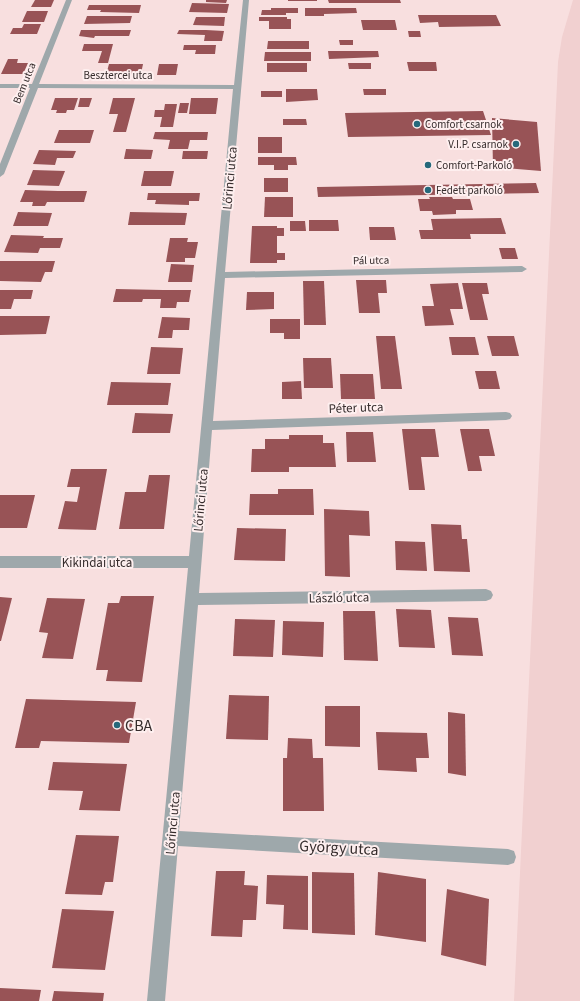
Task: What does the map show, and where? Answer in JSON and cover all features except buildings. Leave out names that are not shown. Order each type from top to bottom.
[{"type":"street","name":"Bem utca","points":[[0,174],[69,0]]},
{"type":"street","name":"Lőrinci utca","points":[[156,1001],[218,311],[220,274],[246,0]]},
{"type":"street","name":"Besztercei utca","points":[[0,86],[237,87]]},
{"type":"street","name":"Pál utca","points":[[220,274],[522,269]]},
{"type":"street","name":"Péter utca","points":[[207,426],[506,416]]},
{"type":"street","name":"Kikindai utca","points":[[0,562],[195,562]]},
{"type":"street","name":"László utca","points":[[191,599],[486,595]]},
{"type":"street","name":"György utca","points":[[170,838],[508,857]]},
{"type":"shaded area","points":[[573,0],[580,0],[580,1001],[514,1001],[558,62],[562,37]]},
{"type":"place","name":"Comfort csarnok","points":[[417,124]]},
{"type":"place","name":"V.I.P. csarnok","points":[[516,144]]},
{"type":"place","name":"Comfort-Parkoló","points":[[428,165]]},
{"type":"place","name":"Fedett parkoló","points":[[428,190]]},
{"type":"place","name":"CBA","points":[[117,725]]}]
